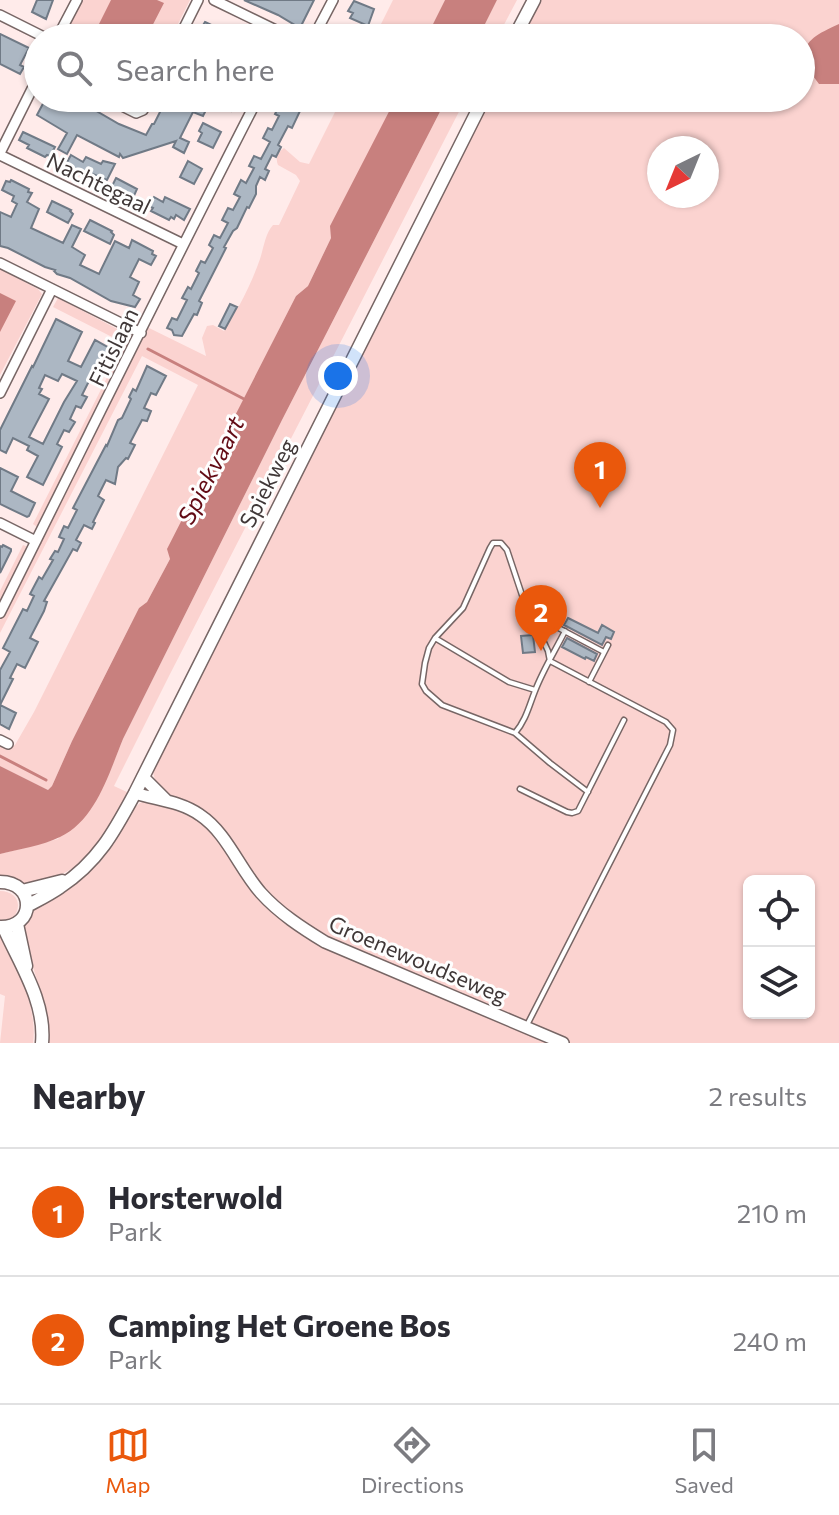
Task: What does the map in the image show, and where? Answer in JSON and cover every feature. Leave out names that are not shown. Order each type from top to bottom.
[{"type":"main road","points":[[521,24],[534,0]]},
{"type":"main road","name":"Spiekweg","points":[[27,906],[59,889],[85,869],[104,847],[135,793],[477,112]]},
{"type":"main road","name":"Spiekweg","points":[[22,891],[73,877]]},
{"type":"main road","points":[[0,882],[10,883],[22,891],[27,906],[22,919],[7,926],[36,1001],[43,1033],[42,1043]]},
{"type":"street","points":[[64,24],[77,0]]},
{"type":"street","points":[[186,24],[198,0]]},
{"type":"street","points":[[214,0],[262,24]]},
{"type":"street","points":[[320,24],[333,0]]},
{"type":"street","points":[[0,15],[24,27]]},
{"type":"street","points":[[0,154],[24,105]]},
{"type":"street","name":"Fitislaan","points":[[0,613],[251,112]]},
{"type":"street","name":"Nachtegaal","points":[[0,154],[183,244]]},
{"type":"street","points":[[0,263],[141,333]]},
{"type":"street","points":[[0,393],[52,289]]},
{"type":"street","points":[[0,523],[36,541]]},
{"type":"street","name":"Groenewoudseweg","points":[[143,777],[166,800]]},
{"type":"street","name":"Groenewoudseweg","points":[[135,793],[166,800],[208,820],[260,892],[302,928],[325,942],[563,1043]]},
{"type":"lane","points":[[550,661],[516,580],[507,550],[501,543],[493,543],[463,608],[429,648],[422,684],[442,705],[515,733],[588,792]]},
{"type":"lane","points":[[531,614],[604,652]]},
{"type":"lane","points":[[515,733],[523,724],[535,690],[565,631]]},
{"type":"lane","points":[[435,638],[509,682],[535,690]]},
{"type":"lane","points":[[589,682],[608,645]]},
{"type":"lane","points":[[526,1027],[670,745],[673,730],[666,722],[550,661]]},
{"type":"lane","points":[[520,789],[572,813],[578,811],[624,720]]},
{"type":"shaded area","points":[[82,0],[190,0],[178,24],[69,24]]},
{"type":"shaded area","points":[[393,0],[445,0],[433,24],[381,24]]},
{"type":"shaded area","points":[[497,0],[517,0],[504,24],[485,24]]},
{"type":"shaded area","points":[[539,0],[839,0],[839,1043],[49,1043],[48,1016],[21,928],[31,909],[84,876],[100,862],[133,809],[140,803],[157,803],[196,819],[199,811],[170,795],[155,778],[153,770],[483,112],[815,112],[815,24],[527,24]]},
{"type":"shaded area","points":[[335,112],[390,112],[331,226],[331,238],[308,286],[296,296],[168,549],[170,559],[147,602],[139,608],[48,790],[0,766],[0,743],[9,748],[15,745],[34,712],[198,385],[142,356],[0,633],[0,620],[147,327],[206,356],[202,338],[207,326],[213,325],[224,331],[232,307],[239,306],[250,283],[268,232],[273,225],[279,225],[300,181],[296,175],[278,165],[279,153],[284,148],[300,162],[309,164]]},
{"type":"shaded area","points":[[440,112],[459,112],[114,786],[129,793],[113,822],[85,858],[59,875],[25,886],[0,878],[0,854],[58,839],[110,771],[123,739]]},
{"type":"shaded area","points":[[0,269],[42,294],[0,375]]},
{"type":"shaded area","points":[[58,298],[123,332],[118,340],[53,307]]},
{"type":"shaded area","points":[[126,340],[131,342],[37,527],[33,524]]},
{"type":"shaded area","points":[[23,545],[28,547],[0,602],[0,591]]},
{"type":"shaded area","points":[[0,891],[11,894],[17,901],[17,910],[11,920],[0,922]]},
{"type":"shaded area","points":[[0,931],[19,970],[29,1001],[33,1043],[0,1043],[5,996],[0,994]]},
{"type":"water","points":[[111,0],[157,0],[164,3],[153,24],[99,24]]},
{"type":"water","points":[[445,0],[497,0],[485,24],[433,24]]},
{"type":"water","points":[[839,24],[839,84],[819,84],[815,78],[815,38]]},
{"type":"water","name":"Spiekvaart","points":[[389,112],[440,112],[123,739],[100,794],[83,819],[60,837],[0,854],[0,766],[48,790],[52,786],[139,608],[147,602],[170,559],[167,549],[296,296],[308,286],[331,238],[330,226]]},
{"type":"water","points":[[0,293],[16,301],[0,332]]},
{"type":"building","points":[[37,0],[53,0],[46,19],[32,12]]},
{"type":"building","points":[[244,0],[314,0],[302,24],[293,24]]},
{"type":"building","points":[[354,1],[374,9],[369,24],[350,18],[353,13],[348,11]]},
{"type":"building","points":[[0,34],[24,46],[20,65],[24,67],[20,74],[0,64]]},
{"type":"building","points":[[39,112],[98,112],[146,135],[160,112],[193,112],[180,138],[189,142],[184,153],[173,147],[176,141],[123,158],[77,135],[67,154],[58,149],[67,133],[37,115]]},
{"type":"building","points":[[300,112],[292,128],[288,126],[278,145],[281,147],[276,157],[272,155],[265,169],[269,171],[265,180],[260,177],[249,208],[224,247],[199,301],[202,303],[197,315],[194,314],[182,336],[174,335],[167,328],[172,318],[177,320],[187,300],[182,298],[188,287],[191,289],[201,261],[205,263],[213,248],[209,245],[214,235],[220,238],[228,223],[222,220],[228,208],[233,210],[240,197],[234,194],[241,180],[246,183],[254,168],[249,166],[254,156],[261,159],[270,142],[263,138],[268,128],[272,130],[279,116],[275,114]]},
{"type":"building","points":[[203,123],[221,132],[213,148],[198,141]]},
{"type":"building","points":[[23,132],[55,147],[50,156],[45,157],[27,148],[29,145],[19,140]]},
{"type":"building","points":[[71,155],[83,162],[86,157],[101,164],[103,161],[115,164],[107,180],[93,174],[87,178],[69,169],[70,166],[66,164]]},
{"type":"building","points":[[188,161],[202,169],[194,184],[180,177]]},
{"type":"building","points":[[116,178],[137,189],[133,198],[129,196],[128,199],[110,190]]},
{"type":"building","points":[[11,180],[29,189],[28,192],[32,193],[27,202],[39,209],[31,228],[63,243],[72,225],[81,229],[72,247],[85,255],[80,265],[99,274],[115,241],[129,248],[132,240],[153,251],[152,254],[156,256],[151,265],[139,259],[130,277],[139,282],[133,295],[140,299],[135,307],[111,301],[57,274],[55,270],[0,246],[0,212],[11,217],[17,204],[12,201],[14,196],[2,190],[6,181]]},
{"type":"building","points":[[154,197],[163,202],[165,197],[190,209],[184,220],[176,215],[169,220],[151,211],[153,208],[149,206]]},
{"type":"building","points":[[52,201],[71,210],[73,214],[68,223],[47,212]]},
{"type":"building","points":[[90,220],[112,231],[114,235],[110,244],[84,231]]},
{"type":"building","points":[[230,304],[237,307],[225,329],[219,326]]},
{"type":"building","points":[[56,319],[82,332],[68,361],[81,367],[95,340],[111,349],[106,359],[101,356],[94,369],[99,372],[94,383],[89,381],[82,395],[87,397],[81,408],[76,406],[70,419],[75,422],[69,432],[64,430],[57,444],[62,447],[43,485],[27,477],[38,456],[27,450],[29,446],[13,438],[6,453],[0,450],[0,430]],"holes":[[[62,374],[77,381],[43,444],[29,437],[49,399],[39,394],[45,375],[58,381]]]},
{"type":"building","points":[[147,366],[166,376],[156,395],[151,393],[144,408],[151,411],[147,421],[142,420],[130,443],[135,445],[128,459],[118,467],[115,484],[106,480],[98,496],[104,500],[95,523],[92,529],[84,525],[76,540],[81,543],[77,551],[73,549],[44,601],[47,602],[44,611],[30,638],[38,642],[25,668],[17,664],[0,705],[0,670],[10,652],[3,648],[23,609],[27,611],[34,596],[30,594],[39,577],[42,579],[53,560],[50,559],[55,551],[58,552],[64,539],[59,537],[64,526],[68,528],[77,510],[73,508]]},
{"type":"building","points":[[0,468],[18,477],[11,491],[35,503],[29,516],[0,504]]},
{"type":"building","points":[[0,546],[11,551],[0,573]]},
{"type":"building","points":[[568,618],[598,633],[602,625],[614,632],[611,639],[606,637],[602,645],[564,625]]},
{"type":"building","points":[[533,635],[535,652],[523,653],[521,636]]},
{"type":"building","points":[[567,638],[597,654],[594,661],[562,647]]},
{"type":"building","points":[[0,705],[16,713],[9,729],[0,724]]},
{"type":"waterway","points":[[148,349],[244,399]]},
{"type":"waterway","points":[[0,756],[46,780]]},
{"type":"place","name":"Horsterwold","points":[[600,508]]},
{"type":"place","name":"Camping Het Groene Bos","points":[[541,651]]}]
